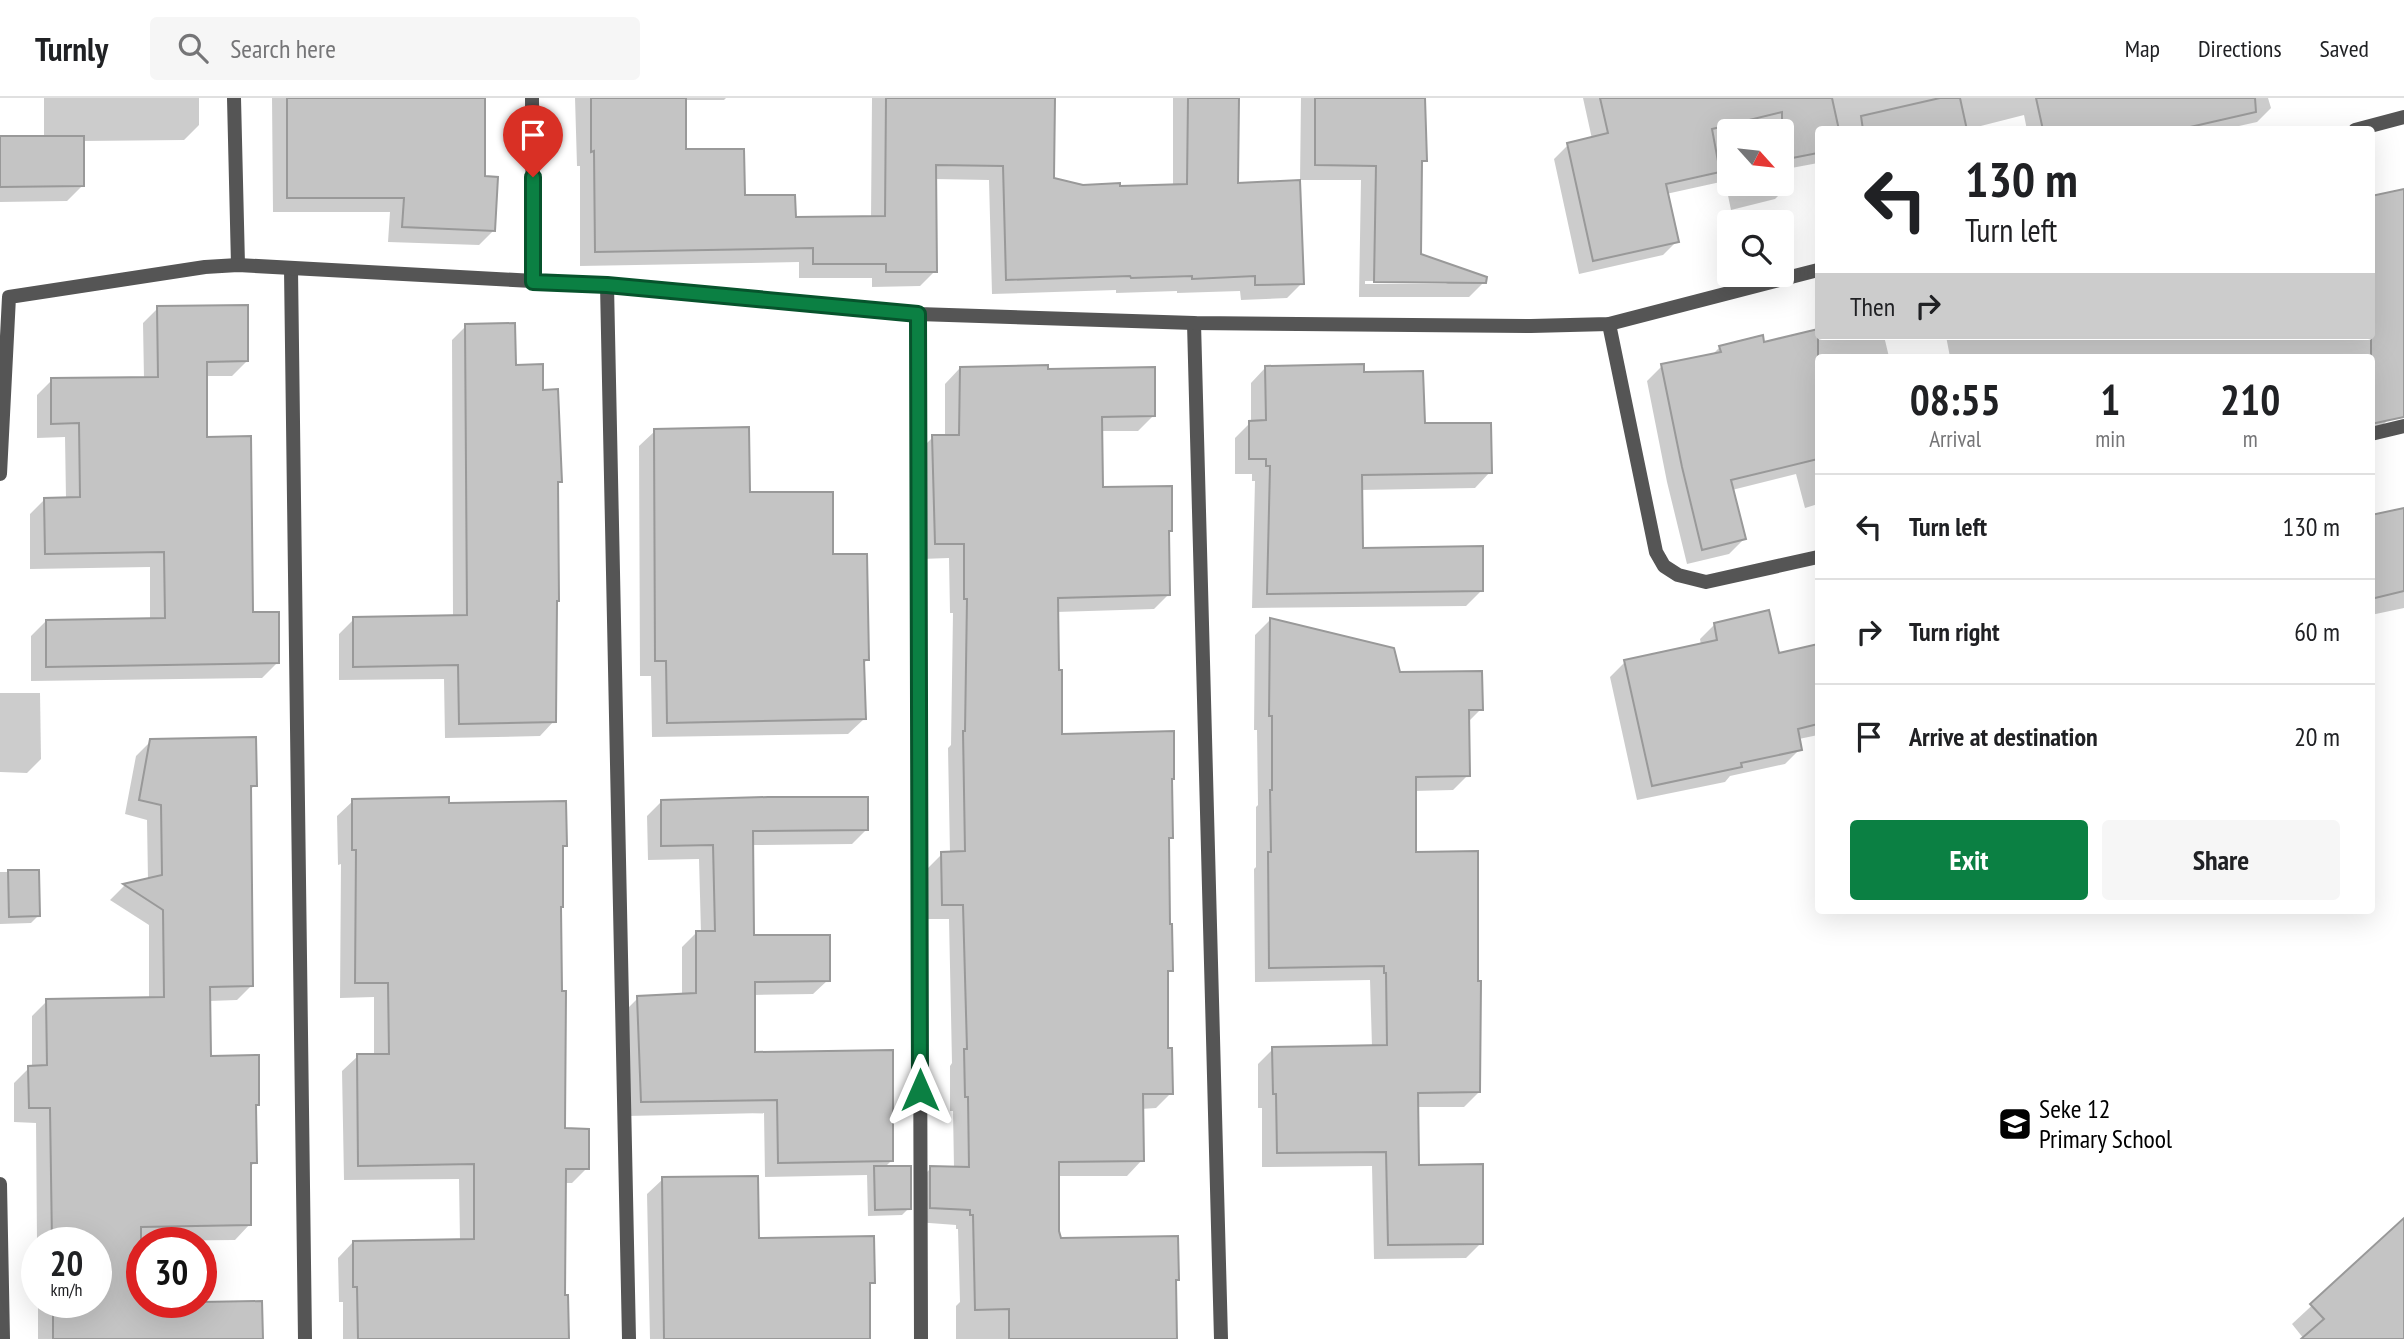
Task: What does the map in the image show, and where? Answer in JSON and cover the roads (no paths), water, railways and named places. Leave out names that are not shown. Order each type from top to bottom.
[{"type":"street","points":[[234,98],[238,265]]},
{"type":"street","points":[[532,98],[533,282]]},
{"type":"street","points":[[2370,126],[2404,117]]},
{"type":"street","points":[[0,474],[9,297],[205,267],[238,265],[607,285],[918,314],[1194,323],[1531,326],[1609,324],[1815,271]]},
{"type":"street","points":[[291,269],[305,1339]]},
{"type":"street","points":[[607,285],[629,1339]]},
{"type":"street","points":[[918,314],[921,1339]]},
{"type":"street","points":[[1194,323],[1221,1339]]},
{"type":"street","points":[[1609,324],[1656,552],[1664,566],[1678,575],[1706,582],[1815,558]]},
{"type":"street","points":[[2375,433],[2404,426]]},
{"type":"street","points":[[0,1184],[3,1339]]},
{"type":"place","name":"Seke 12 Primary School","points":[[2015,1124]]}]
